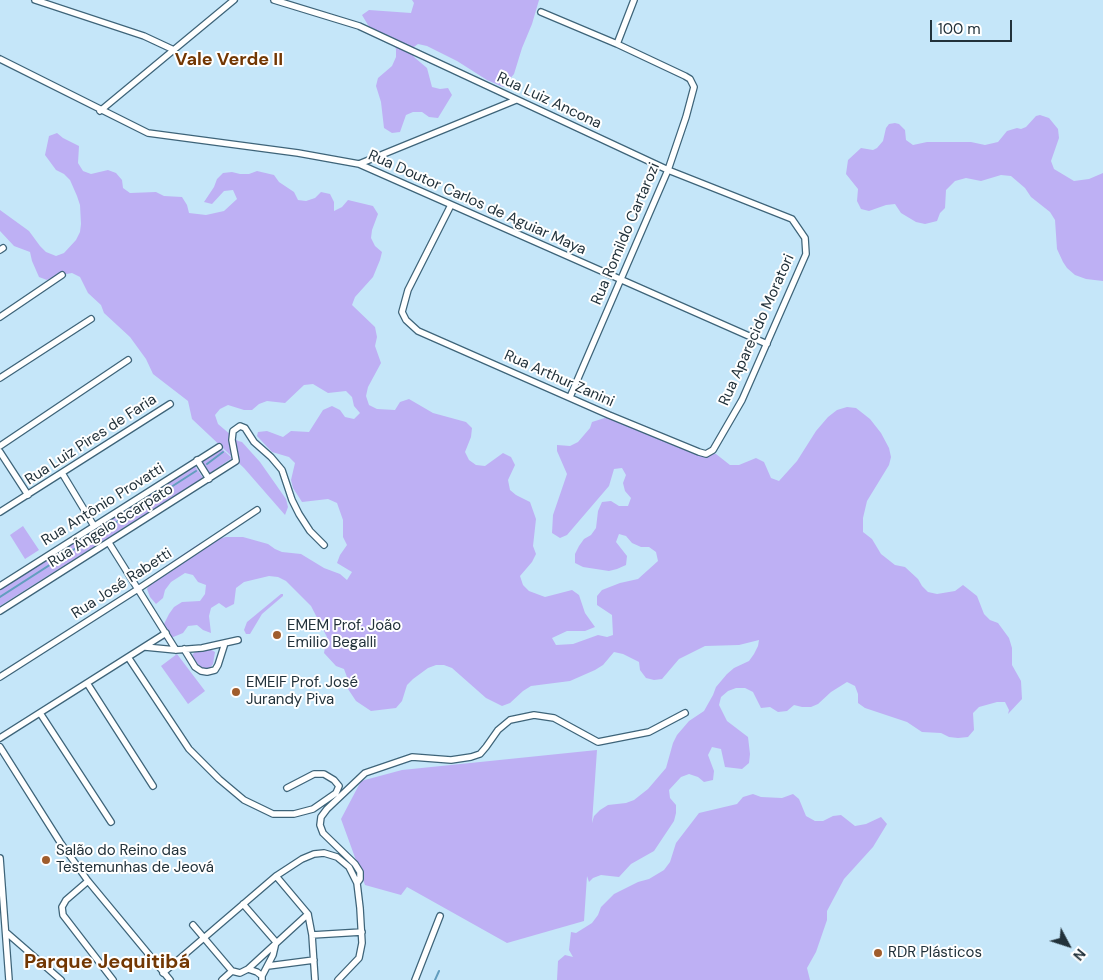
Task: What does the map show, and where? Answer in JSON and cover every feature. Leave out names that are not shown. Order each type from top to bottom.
[{"type":"street","points":[[35,0],[144,36],[174,50]]},
{"type":"street","points":[[100,111],[234,0]]},
{"type":"street","name":"Rua Luiz Ancona","points":[[274,0],[359,26],[668,170],[792,219],[805,238]]},
{"type":"street","points":[[541,12],[617,44],[634,0]]},
{"type":"street","name":"Rua Romildo Cartarozi","points":[[570,397],[668,170],[694,87],[685,76],[617,44]]},
{"type":"street","name":"Rua Doutor Carlos de Aguiar Maya","points":[[0,59],[100,111],[148,133],[298,153],[359,164],[620,281],[767,344]]},
{"type":"street","points":[[359,164],[516,100]]},
{"type":"street","name":"Rua Arthur Zanini","points":[[451,205],[408,290],[402,312],[406,320],[418,331],[609,415],[706,454]]},
{"type":"street","name":"Rua Aparecido Moratori","points":[[706,454],[713,450],[742,400],[806,254],[805,238]]},
{"type":"street","points":[[0,317],[62,275]]},
{"type":"street","points":[[0,378],[91,319]]},
{"type":"street","points":[[0,446],[128,360]]},
{"type":"street","name":"Rua Luiz Pires de Faria","points":[[0,512],[170,404]]},
{"type":"street","name":"Rua Ângelo Scarpato","points":[[0,611],[236,461],[232,440],[233,431],[240,426],[245,428],[254,442],[282,470],[299,514],[310,531],[324,545]]},
{"type":"street","name":"Rua Antônio Provatti","points":[[0,586],[219,447]]},
{"type":"street","points":[[0,452],[28,495]]},
{"type":"street","points":[[197,460],[208,479]]},
{"type":"street","points":[[62,473],[94,526]]},
{"type":"street","name":"Rua José Rabetti","points":[[0,677],[257,510]]},
{"type":"street","points":[[109,543],[176,650]]},
{"type":"street","points":[[0,738],[166,633]]},
{"type":"street","points":[[145,647],[176,650],[202,648],[238,640]]},
{"type":"street","points":[[184,649],[195,667],[207,672],[215,670],[225,643]]},
{"type":"street","points":[[128,657],[189,749],[219,779],[244,800],[272,814],[294,814],[313,809],[336,793],[339,786],[334,780],[324,774],[314,774],[287,788]]},
{"type":"street","points":[[87,683],[153,786]]},
{"type":"street","points":[[40,713],[111,822]]},
{"type":"street","points":[[357,883],[360,879],[360,872],[355,864],[323,833],[320,825],[321,817],[327,810],[365,773],[412,757],[451,760],[480,754],[498,730],[510,720],[534,715],[554,718],[598,742],[650,732],[685,713]]},
{"type":"street","points":[[0,747],[60,842],[88,881],[170,980]]},
{"type":"street","points":[[163,972],[276,876],[302,859],[314,854],[324,853],[336,857],[349,867],[357,883],[360,908],[362,932],[360,958],[338,980]]},
{"type":"street","points":[[0,858],[10,980]]},
{"type":"street","points":[[276,876],[308,914],[312,935],[315,980]]},
{"type":"street","points":[[88,881],[66,900],[62,907],[63,915],[113,980]]},
{"type":"street","points":[[243,904],[276,942]]},
{"type":"street","points":[[193,925],[232,971],[240,973],[248,969],[308,914]]},
{"type":"street","points":[[415,980],[440,916]]},
{"type":"street","points":[[312,935],[362,932]]},
{"type":"street","points":[[7,933],[61,980]]},
{"type":"street","points":[[248,969],[257,972],[262,978],[276,942]]},
{"type":"street","points":[[268,966],[314,960]]},
{"type":"street","points":[[222,980],[232,971]]},
{"type":"shaded area","points":[[412,0],[539,0],[514,74],[503,87],[427,46],[418,44],[411,49],[414,57],[427,68],[432,87],[448,88],[452,95],[438,118],[429,117],[422,112],[413,112],[406,115],[400,132],[392,133],[384,128],[381,102],[376,86],[378,78],[392,66],[396,57],[396,49],[393,41],[387,35],[378,35],[371,30],[362,15],[369,10],[411,13],[414,3]]},
{"type":"shaded area","points":[[1040,115],[1049,118],[1058,129],[1059,138],[1051,161],[1054,169],[1074,181],[1089,179],[1103,173],[1103,281],[1086,279],[1075,275],[1067,268],[1057,249],[1055,220],[1050,212],[1031,197],[1025,188],[1011,176],[1001,175],[981,181],[966,178],[955,181],[946,190],[945,208],[940,213],[937,221],[925,224],[916,222],[901,213],[895,204],[869,211],[861,209],[857,201],[858,189],[846,174],[848,160],[861,148],[873,150],[877,148],[883,141],[889,124],[899,124],[905,130],[906,140],[913,145],[927,142],[971,142],[985,145],[998,142],[1007,131],[1026,127],[1036,116]]},
{"type":"shaded area","points":[[57,133],[79,146],[78,163],[83,171],[91,174],[108,170],[116,173],[122,180],[123,188],[130,193],[156,192],[164,196],[182,197],[189,213],[206,215],[224,211],[237,199],[233,190],[224,191],[212,204],[204,202],[217,179],[223,173],[249,174],[257,171],[274,175],[279,182],[294,192],[298,200],[306,201],[315,198],[321,192],[330,194],[334,202],[334,211],[342,207],[348,200],[373,206],[378,214],[371,238],[375,246],[382,252],[373,277],[355,297],[352,305],[375,327],[377,337],[375,346],[381,363],[368,387],[366,396],[369,405],[377,409],[395,410],[400,402],[409,399],[433,413],[466,422],[472,428],[471,437],[465,452],[469,460],[476,465],[485,466],[503,453],[511,457],[515,465],[508,480],[510,490],[530,502],[536,519],[533,546],[536,554],[520,576],[523,585],[529,591],[545,597],[572,590],[579,595],[585,613],[595,627],[585,631],[567,631],[552,638],[556,645],[573,644],[598,635],[607,637],[613,635],[612,615],[597,605],[597,596],[602,590],[638,579],[658,561],[656,552],[649,547],[641,547],[632,543],[626,536],[619,534],[616,542],[627,556],[626,565],[609,571],[583,567],[575,563],[575,554],[579,546],[596,528],[598,511],[602,502],[611,501],[619,506],[628,506],[631,498],[625,491],[623,483],[626,475],[622,468],[614,469],[609,486],[567,535],[560,538],[552,533],[553,515],[567,474],[557,451],[557,445],[570,446],[578,442],[590,428],[592,422],[614,415],[638,426],[656,431],[669,443],[716,454],[730,465],[739,465],[756,458],[764,462],[771,478],[779,481],[797,461],[816,431],[828,417],[837,410],[847,407],[856,408],[870,419],[881,433],[889,448],[891,457],[889,465],[867,501],[863,518],[863,532],[872,539],[881,554],[895,565],[905,567],[928,592],[937,594],[955,591],[963,585],[977,596],[984,614],[990,620],[998,623],[1009,638],[1012,648],[1012,665],[1021,681],[1022,699],[1008,714],[1009,710],[1005,702],[997,702],[979,707],[973,713],[974,730],[968,737],[958,738],[949,737],[941,733],[922,732],[907,722],[865,708],[858,703],[858,694],[855,686],[847,682],[831,692],[818,704],[811,707],[794,705],[787,711],[778,712],[770,707],[761,708],[753,692],[745,688],[736,688],[728,691],[721,697],[719,705],[727,721],[748,737],[749,763],[742,769],[725,767],[721,749],[712,747],[708,755],[714,771],[713,780],[704,782],[698,777],[689,774],[681,777],[669,790],[670,798],[676,805],[676,813],[674,821],[654,851],[631,864],[619,877],[601,875],[589,882],[587,876],[584,921],[507,943],[407,887],[401,895],[365,885],[341,819],[361,781],[402,770],[597,750],[592,823],[594,816],[608,805],[634,800],[648,789],[666,768],[677,735],[689,721],[704,711],[716,687],[727,674],[734,668],[749,661],[758,646],[759,640],[739,645],[705,646],[679,659],[662,679],[654,680],[646,678],[640,670],[639,662],[614,652],[603,665],[595,670],[570,681],[531,686],[510,703],[502,706],[486,698],[452,668],[436,665],[428,668],[407,685],[402,701],[396,708],[371,711],[356,701],[346,686],[347,677],[344,669],[336,666],[324,653],[327,637],[311,606],[286,581],[278,577],[269,576],[244,582],[236,588],[234,604],[226,608],[219,603],[211,608],[209,616],[211,633],[197,625],[188,626],[183,633],[166,640],[157,638],[174,607],[182,602],[200,601],[205,594],[206,585],[198,582],[193,575],[185,573],[171,582],[165,590],[163,598],[156,604],[150,597],[147,589],[151,581],[163,568],[200,543],[226,537],[243,537],[268,544],[282,552],[301,554],[324,568],[340,574],[347,580],[352,572],[337,563],[347,545],[343,537],[343,520],[337,503],[328,499],[302,502],[293,488],[291,480],[295,463],[289,457],[272,452],[257,436],[258,432],[267,431],[283,437],[291,431],[309,432],[323,410],[332,406],[340,410],[345,417],[354,419],[360,413],[354,406],[352,397],[346,391],[328,393],[313,384],[304,385],[285,403],[267,401],[259,404],[252,410],[244,410],[228,405],[220,409],[215,415],[218,424],[238,441],[242,442],[260,462],[286,499],[288,507],[285,515],[244,468],[192,419],[188,401],[153,374],[146,359],[130,337],[104,313],[101,305],[88,293],[80,277],[72,273],[55,276],[47,280],[39,277],[30,252],[14,246],[0,231],[0,210],[29,231],[46,252],[56,256],[64,253],[76,240],[81,224],[80,205],[77,196],[70,180],[56,170],[45,155],[49,136]]},
{"type":"shaded area","points":[[222,449],[232,458],[210,473],[202,461]]},
{"type":"shaded area","points":[[195,466],[203,478],[0,606],[0,590]]},
{"type":"shaded area","points":[[23,526],[39,550],[25,559],[10,535]]},
{"type":"shaded area","points":[[281,594],[283,596],[262,614],[250,634],[246,634],[244,630],[247,622]]},
{"type":"shaded area","points":[[210,649],[215,652],[213,664],[209,669],[202,669],[192,655],[195,652]]},
{"type":"shaded area","points":[[177,654],[205,691],[188,704],[161,666]]},
{"type":"shaded area","points":[[753,794],[761,797],[782,798],[793,794],[799,799],[806,816],[815,821],[823,821],[833,816],[841,815],[855,826],[866,824],[881,817],[887,824],[873,847],[844,879],[827,911],[827,920],[816,952],[807,968],[810,980],[557,980],[558,961],[565,955],[573,957],[569,950],[571,932],[576,933],[592,923],[601,907],[614,894],[638,882],[649,879],[664,870],[670,862],[676,843],[699,813],[737,804],[743,797]]},
{"type":"waterway","points":[[207,464],[223,452]]},
{"type":"waterway","points":[[0,597],[196,471]]},
{"type":"waterway","points":[[435,980],[439,971]]},
{"type":"place","name":"EMEM Prof. João Emilio Begalli","points":[[277,635]]},
{"type":"place","name":"EMEIF Prof. José Jurandy Piva","points":[[236,692]]},
{"type":"place","name":"Salão do Reino das Testemunhas de Jeová","points":[[46,860]]},
{"type":"place","name":"RDR Plásticos","points":[[878,953]]},
{"type":"district","name":"Vale Verde II","points":[[229,60]]},
{"type":"district","name":"Parque Jequitibá","points":[[107,963]]}]
